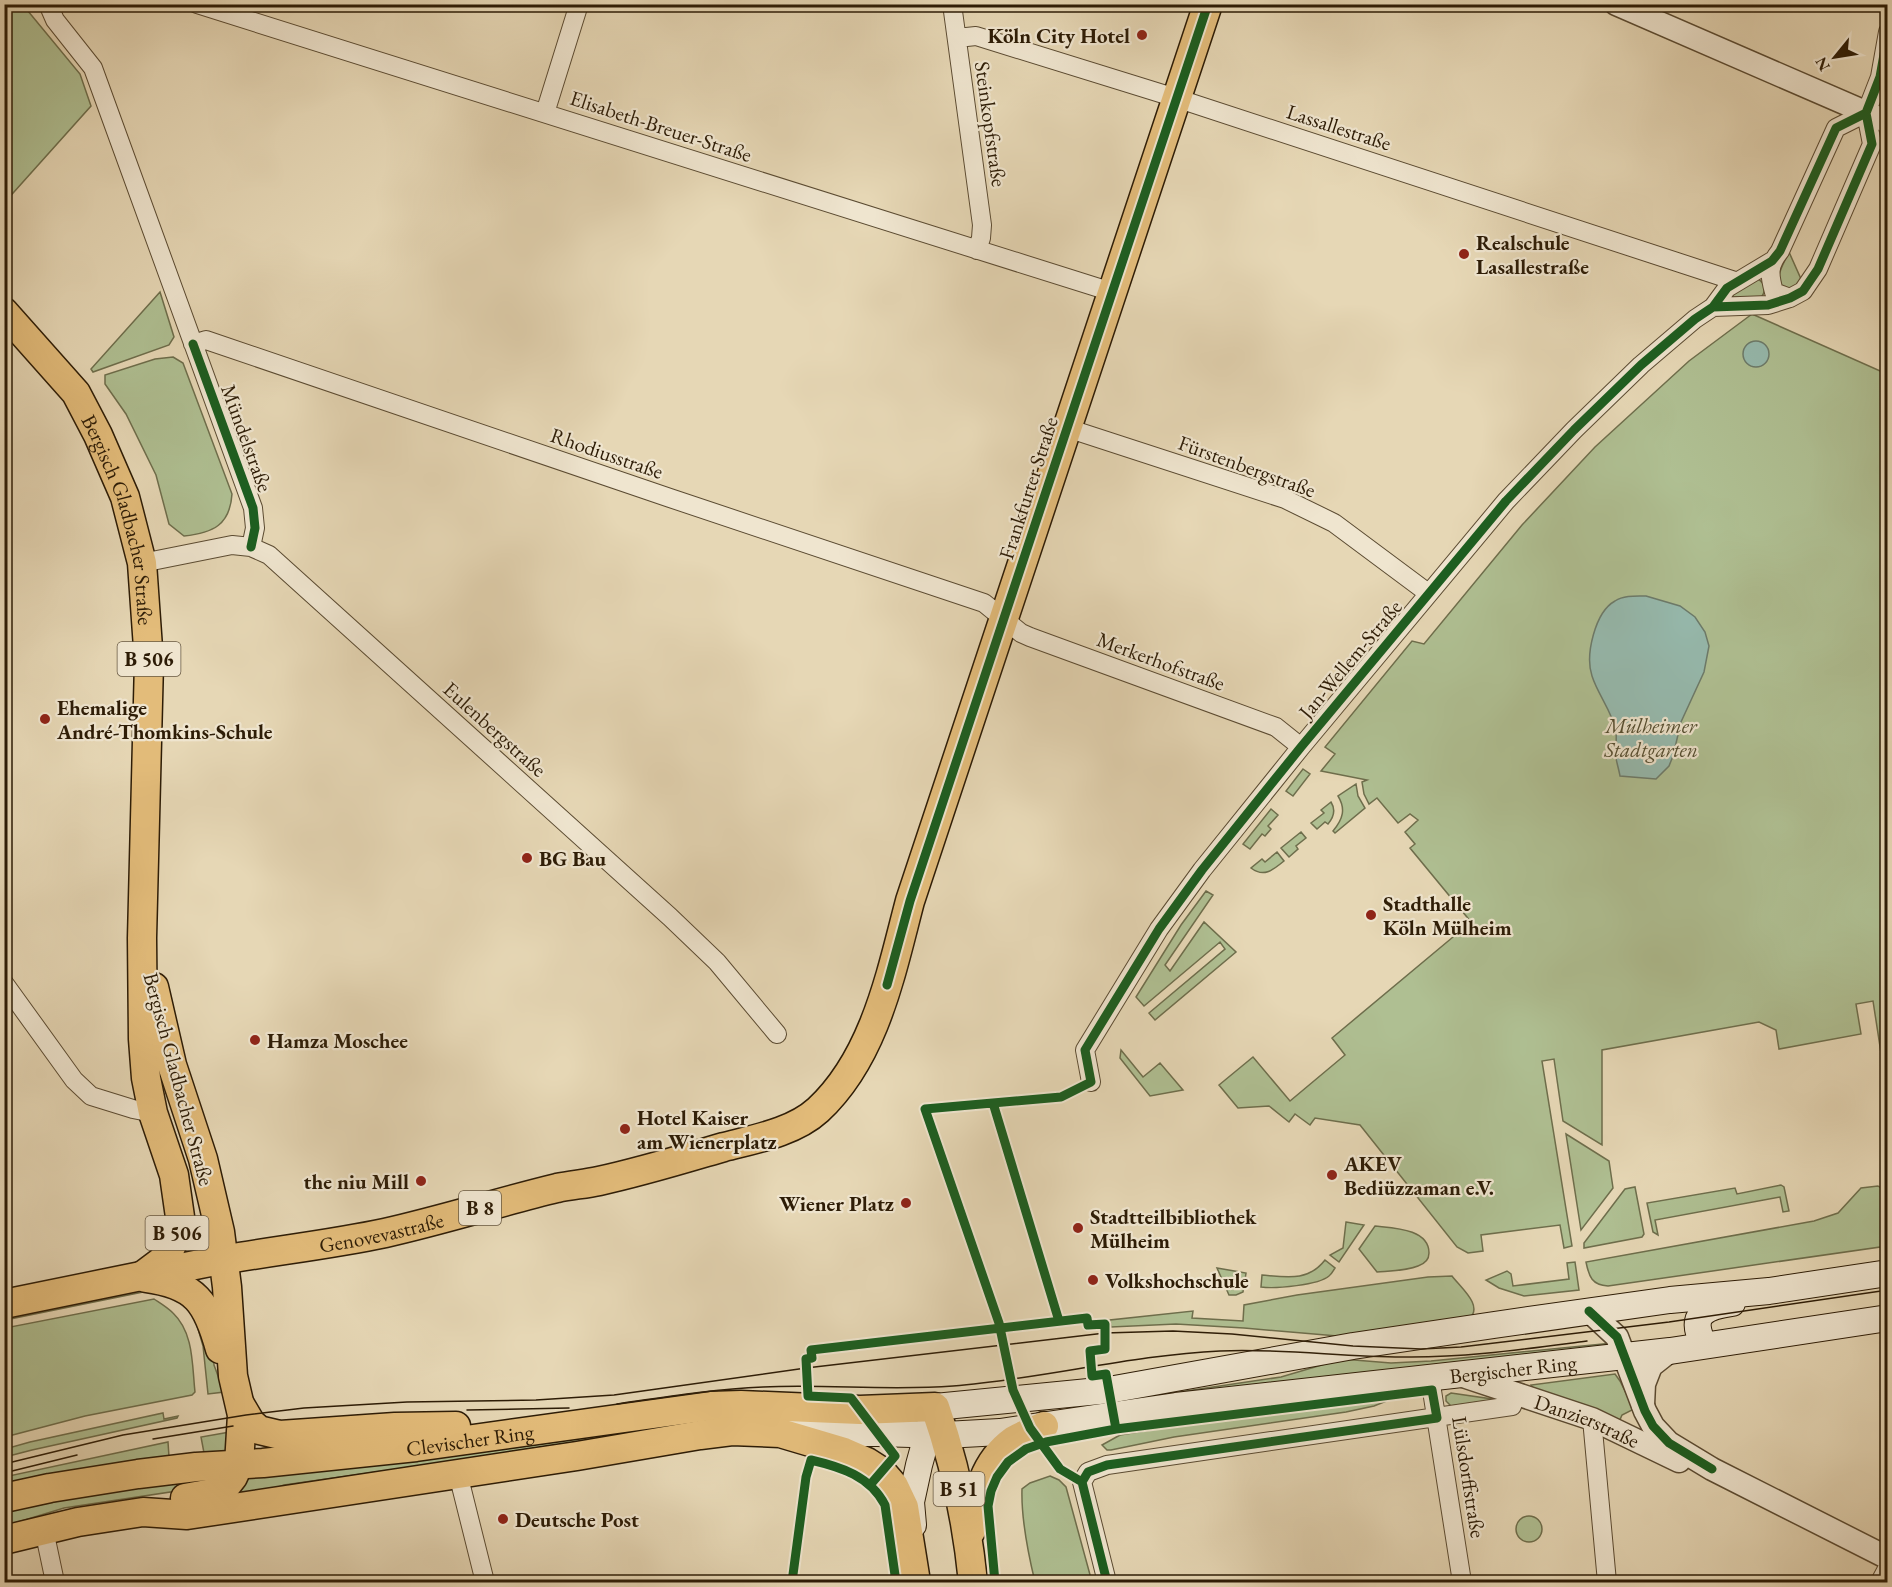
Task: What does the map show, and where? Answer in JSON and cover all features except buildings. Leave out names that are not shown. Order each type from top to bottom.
[{"type":"main road","name":"Frankfurter Straße","points":[[818,1110],[849,1072],[874,1023],[910,901],[1208,4]]},
{"type":"main road","name":"Bergisch Gladbacher Straße","points":[[4,312],[76,393],[98,435],[121,488],[142,563],[149,662],[142,938],[143,1039],[146,1078],[153,1113],[174,1174],[180,1217],[176,1236],[170,1249],[162,1261],[141,1277]]},
{"type":"main road","name":"Bergisch Gladbacher Straße","points":[[142,938],[171,1065],[203,1159],[220,1232],[233,1376],[241,1406],[239,1464],[226,1486],[218,1492],[184,1498],[143,1512]]},
{"type":"main road","name":"Genovevastraße","points":[[4,1304],[224,1260],[383,1233],[560,1188],[598,1182],[767,1135],[801,1122],[818,1110]]},
{"type":"main road","points":[[174,1174],[192,1199],[200,1220],[224,1260]]},
{"type":"main road","points":[[935,1407],[1109,1390],[1343,1348],[1589,1311],[1769,1290],[1887,1273]]},
{"type":"main road","points":[[141,1277],[166,1281],[184,1288],[198,1299],[208,1312],[222,1354],[233,1376]]},
{"type":"main road","points":[[1704,1345],[1698,1335],[1698,1326],[1704,1310],[1712,1306],[1749,1301],[1769,1290]]},
{"type":"main road","name":"Bergischer Ring","points":[[780,1433],[936,1435],[1000,1432],[1176,1406],[1670,1351],[1887,1318]]},
{"type":"main road","name":"Clevischer Ring","points":[[4,1498],[138,1474],[416,1447],[711,1406],[741,1404],[860,1410],[935,1407]]},
{"type":"main road","points":[[241,1406],[251,1423],[259,1430],[280,1436],[395,1427],[572,1425]]},
{"type":"main road","name":"B 51","points":[[916,1582],[911,1502],[936,1435],[935,1407]]},
{"type":"main road","points":[[969,1569],[976,1504],[986,1471],[1001,1452],[1016,1439],[1044,1426]]},
{"type":"main road","name":"Clevischer Ring","points":[[4,1540],[44,1530],[143,1512],[187,1515],[577,1456],[700,1434],[732,1431],[780,1433]]},
{"type":"main road","name":"B 51","points":[[780,1433],[844,1452],[867,1462],[894,1485],[904,1507],[916,1582]]},
{"type":"main road","name":"B 51","points":[[936,1435],[955,1468],[969,1569]]},
{"type":"street","name":"Mündelstraße","points":[[48,4],[55,20],[93,68],[253,508],[255,528],[251,547]]},
{"type":"street","name":"Elisabeth-Breuer-Straße","points":[[197,4],[1112,292]]},
{"type":"street","points":[[545,113],[579,4]]},
{"type":"street","name":"Steinkopfstraße","points":[[952,4],[982,225],[977,250]]},
{"type":"street","points":[[1624,6],[1887,122]]},
{"type":"street","points":[[1705,271],[1713,281],[1716,291],[1713,307],[1768,305],[1803,291],[1818,268],[1872,144],[1866,113],[1880,78],[1887,32]]},
{"type":"street","name":"Lassallestraße","points":[[957,38],[976,36],[1176,98],[1735,281]]},
{"type":"street","points":[[1790,298],[1774,292],[1770,277],[1772,261],[1780,251],[1836,128],[1866,113]]},
{"type":"street","name":"Jan-Wellem-Straße","points":[[1091,1082],[1085,1050],[1139,961],[1181,898],[1428,593],[1506,501],[1641,365],[1695,319],[1713,307],[1735,281],[1772,261]]},
{"type":"street","name":"Rhodiusstraße","points":[[193,344],[206,340],[984,603],[1004,619]]},
{"type":"street","name":"Fürstenbergstraße","points":[[1066,428],[1285,499],[1334,523],[1428,593]]},
{"type":"street","points":[[142,563],[232,545],[251,547]]},
{"type":"street","name":"Eulenbergstraße","points":[[251,547],[269,555],[670,917],[717,962],[777,1034]]},
{"type":"street","name":"Merkerhofstraße","points":[[1004,619],[1021,633],[1030,637],[1276,727],[1301,747]]},
{"type":"street","points":[[4,983],[74,1080],[91,1096],[153,1113]]},
{"type":"street","name":"Danzierstraße","points":[[1589,1311],[1617,1337],[1643,1406],[1653,1426],[1669,1443],[1712,1469],[1887,1558]]},
{"type":"street","points":[[1643,1406],[1644,1384],[1651,1366],[1670,1351]]},
{"type":"street","name":"Danzierstraße","points":[[1460,1375],[1592,1419],[1689,1467],[1712,1469]]},
{"type":"street","name":"Lülsdorffstraße","points":[[1430,1378],[1462,1582]]},
{"type":"street","name":"Bergischer Ring","points":[[1107,1582],[1082,1482],[1088,1472],[1107,1465],[1512,1406],[1516,1394]]},
{"type":"street","points":[[1592,1419],[1607,1582]]},
{"type":"street","points":[[458,1474],[485,1582]]},
{"type":"street","points":[[44,1530],[55,1582]]},
{"type":"street","points":[[1880,1582],[1887,1567]]},
{"type":"green space","points":[[5,4],[23,5],[80,74],[91,106],[5,202]]},
{"type":"green space","points":[[1789,252],[1801,279],[1792,289],[1783,287],[1779,279]]},
{"type":"green space","points":[[1758,279],[1763,283],[1764,288],[1761,298],[1724,297]]},
{"type":"green space","points":[[160,292],[174,337],[169,345],[93,372],[91,369]]},
{"type":"green space","name":"Mülheimer Stadtgarten","points":[[1752,314],[1887,374],[1887,1092],[1873,1001],[1856,1004],[1861,1034],[1779,1049],[1776,1030],[1759,1022],[1602,1050],[1602,1145],[1563,1121],[1554,1059],[1542,1061],[1572,1246],[1564,1248],[1560,1225],[1481,1235],[1483,1251],[1468,1253],[1457,1247],[1360,1125],[1315,1118],[1310,1125],[1295,1114],[1289,1122],[1269,1106],[1238,1108],[1219,1085],[1253,1057],[1290,1101],[1345,1055],[1332,1038],[1471,922],[1410,848],[1415,844],[1405,832],[1418,820],[1410,814],[1398,823],[1377,798],[1369,804],[1362,782],[1367,780],[1321,771],[1335,754],[1325,747],[1412,641],[1424,644],[1522,525],[1595,447],[1689,361]]},
{"type":"green space","points":[[173,357],[183,363],[232,494],[228,513],[218,526],[203,533],[184,536],[169,524],[156,475],[126,414],[105,384],[105,375],[155,359]]},
{"type":"green space","points":[[1303,769],[1310,774],[1293,796],[1286,791]]},
{"type":"green space","points":[[1356,784],[1358,796],[1365,808],[1335,833],[1333,831],[1342,814],[1342,805],[1338,796]]},
{"type":"green space","points":[[1331,802],[1334,811],[1332,819],[1328,824],[1325,822],[1317,829],[1311,823],[1324,813],[1321,810]]},
{"type":"green space","points":[[1271,809],[1278,815],[1268,826],[1271,829],[1265,836],[1262,834],[1250,849],[1243,844]]},
{"type":"green space","points":[[1301,832],[1306,838],[1296,846],[1298,849],[1289,857],[1281,848]]},
{"type":"green space","points":[[1277,852],[1284,861],[1272,870],[1264,873],[1251,868],[1262,859],[1265,862]]},
{"type":"green space","points":[[1206,891],[1213,895],[1165,965],[1170,971],[1204,922],[1236,952],[1155,1020],[1149,1013],[1225,949],[1220,942],[1144,1006],[1136,997],[1181,925]]},
{"type":"green space","points":[[1121,1050],[1143,1077],[1160,1063],[1183,1090],[1150,1096],[1120,1058]]},
{"type":"green space","points":[[1566,1134],[1609,1161],[1613,1188],[1581,1230]]},
{"type":"green space","points":[[1781,1185],[1784,1187],[1789,1211],[1783,1212],[1780,1197],[1655,1220],[1658,1235],[1653,1232],[1647,1203],[1735,1188],[1737,1194]]},
{"type":"green space","points":[[1878,1186],[1887,1192],[1887,1246],[1608,1286],[1595,1282],[1588,1272],[1586,1262],[1814,1221],[1838,1213],[1861,1188]]},
{"type":"green space","points":[[1635,1187],[1644,1234],[1642,1237],[1584,1248],[1584,1243],[1625,1189]]},
{"type":"green space","points":[[1346,1222],[1364,1225],[1339,1262],[1330,1255],[1343,1248]]},
{"type":"green space","points":[[1375,1226],[1416,1234],[1427,1245],[1429,1255],[1427,1260],[1408,1269],[1377,1272],[1359,1249]]},
{"type":"green space","points":[[1325,1260],[1335,1268],[1324,1279],[1296,1286],[1261,1287],[1262,1275],[1288,1277],[1304,1275]]},
{"type":"green space","points":[[1575,1262],[1579,1290],[1524,1296],[1499,1288],[1486,1280],[1507,1271],[1511,1274],[1513,1286],[1569,1279],[1567,1263]]},
{"type":"green space","points":[[1217,1268],[1246,1273],[1243,1292],[1229,1295]]},
{"type":"green space","points":[[1452,1276],[1473,1303],[1473,1314],[1469,1319],[1349,1337],[1176,1324],[1111,1327],[1110,1320],[1193,1311],[1192,1318],[1243,1321],[1244,1305],[1297,1295],[1428,1277]]},
{"type":"green space","points":[[147,1285],[165,1294],[148,1291],[5,1320],[5,1312]]},
{"type":"green space","points":[[154,1299],[173,1313],[185,1330],[192,1360],[195,1392],[192,1395],[85,1416],[5,1437],[5,1328]]},
{"type":"green space","points":[[194,1315],[212,1341],[214,1365],[224,1392],[208,1394],[203,1346]]},
{"type":"green space","points":[[1612,1343],[1611,1348],[1119,1405],[1119,1401],[1281,1377],[1342,1359],[1391,1363],[1431,1361]]},
{"type":"green space","points":[[1615,1374],[1634,1409],[1622,1415],[1619,1422],[1533,1388],[1531,1385]]},
{"type":"green space","points":[[1451,1393],[1492,1400],[1451,1406],[1446,1401],[1446,1396]]},
{"type":"green space","points":[[1389,1400],[1346,1412],[1174,1437],[1111,1450],[1107,1450],[1102,1445],[1120,1435],[1169,1427]]},
{"type":"green space","points":[[163,1413],[164,1419],[178,1416],[5,1457],[5,1449],[30,1442]]},
{"type":"green space","points":[[659,1422],[674,1430],[284,1485],[250,1497],[235,1494],[251,1477]]},
{"type":"green space","points":[[230,1432],[228,1451],[204,1453],[201,1437]]},
{"type":"green space","points":[[168,1442],[169,1457],[5,1486],[4,1477]]},
{"type":"green space","points":[[1050,1476],[1059,1480],[1066,1487],[1092,1582],[1035,1582],[1024,1524],[1022,1489],[1030,1483]]},
{"type":"green space","points":[[189,1480],[190,1489],[64,1508],[5,1526],[4,1512]]},
{"type":"green space","points":[[1529,1516],[1538,1520],[1542,1529],[1538,1538],[1529,1542],[1520,1538],[1516,1529],[1520,1520]]},
{"type":"water","points":[[1756,341],[1765,345],[1769,354],[1765,363],[1756,367],[1747,363],[1743,354],[1747,345]]},
{"type":"water","points":[[1646,596],[1680,606],[1695,617],[1705,632],[1709,646],[1704,672],[1681,722],[1673,756],[1669,766],[1656,779],[1620,776],[1616,758],[1614,724],[1590,667],[1593,635],[1602,614],[1615,601],[1622,598]]},
{"type":"tram line","points":[[4,1464],[123,1435],[304,1408],[614,1395],[806,1368],[1105,1333],[1173,1331],[1232,1334],[1353,1346],[1421,1349],[1461,1347],[1669,1322],[1888,1290]]},
{"type":"tram line","points":[[617,1404],[745,1388],[810,1386],[906,1388],[987,1383],[1187,1353],[1265,1351],[1425,1357],[1494,1352],[1587,1341]]},
{"type":"tram line","points":[[467,1410],[569,1408]]},
{"type":"tram line","points":[[153,1439],[233,1426]]},
{"type":"tram line","points":[[4,1473],[77,1455]]},
{"type":"cycle path","points":[[887,985],[910,901],[1208,4]]},
{"type":"cycle path","points":[[1713,307],[1768,305],[1790,298],[1803,291],[1818,269],[1872,144],[1866,113],[1880,77],[1888,32]]},
{"type":"cycle path","points":[[1082,1482],[1060,1469],[1030,1428],[1013,1390],[999,1323],[925,1109],[1061,1097],[1091,1082],[1085,1050],[1159,929],[1202,870],[1301,747],[1506,501],[1641,365],[1695,319],[1713,307],[1727,288],[1772,261],[1780,251],[1836,128],[1866,113]]},
{"type":"cycle path","points":[[193,344],[253,508],[255,528],[251,547]]},
{"type":"cycle path","points":[[993,1103],[1059,1321]]},
{"type":"cycle path","points":[[1589,1311],[1617,1337],[1653,1426],[1669,1443],[1712,1469]]},
{"type":"cycle path","points":[[870,1485],[895,1456],[851,1398],[808,1396],[806,1359],[812,1358],[811,1350],[1087,1318],[1088,1325],[1105,1324],[1105,1349],[1090,1351],[1092,1376],[1106,1374],[1116,1429]]},
{"type":"cycle path","points":[[995,1582],[988,1506],[991,1491],[997,1477],[1008,1462],[1026,1449],[1046,1442],[1116,1429],[1432,1390],[1437,1418],[1107,1465],[1088,1472],[1082,1482]]},
{"type":"cycle path","points":[[792,1582],[806,1477],[811,1460],[854,1474],[879,1495],[885,1505],[896,1582]]},
{"type":"cycle path","points":[[1082,1482],[1107,1582]]},
{"type":"place","name":"Köln City Hotel","points":[[1142,35]]},
{"type":"place","name":"Realschule Lasallestraße","points":[[1464,254]]},
{"type":"place","name":"Ehemalige André-Thomkins-Schule","points":[[45,719]]},
{"type":"place","name":"BG Bau","points":[[527,858]]},
{"type":"place","name":"Stadthalle Köln Mülheim","points":[[1371,915]]},
{"type":"place","name":"Hamza Moschee","points":[[255,1040]]},
{"type":"place","name":"Hotel Kaiser am Wienerplatz","points":[[625,1129]]},
{"type":"place","name":"AKEV Bediüzzaman e.V.","points":[[1332,1175]]},
{"type":"place","name":"the niu Mill","points":[[421,1181]]},
{"type":"place","name":"Wiener Platz","points":[[906,1203]]},
{"type":"place","name":"Stadtteilbibliothek Mülheim","points":[[1078,1228]]},
{"type":"place","name":"Volkshochschule","points":[[1093,1280]]},
{"type":"place","name":"Deutsche Post","points":[[503,1519]]}]
